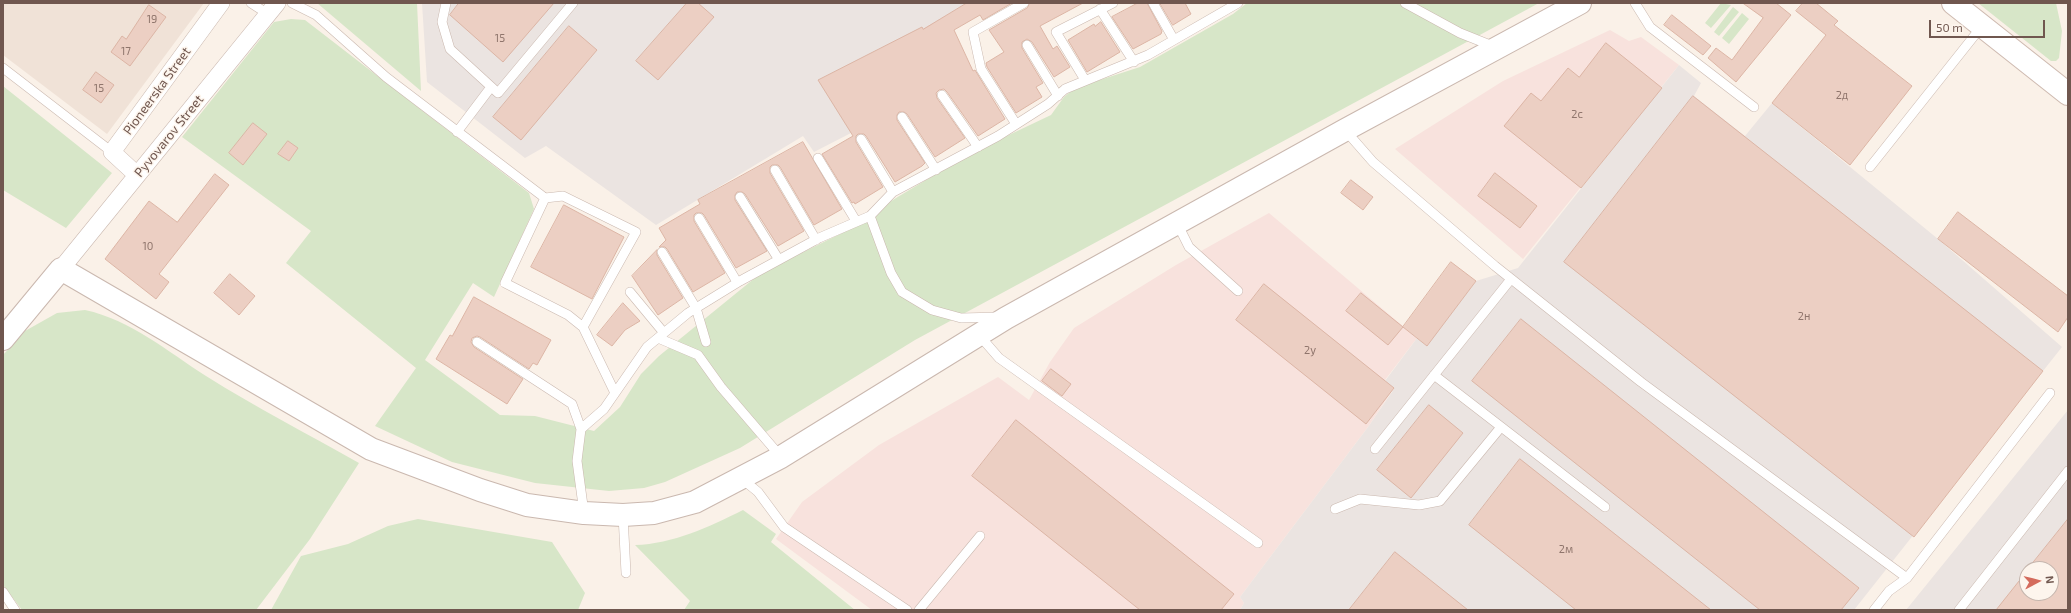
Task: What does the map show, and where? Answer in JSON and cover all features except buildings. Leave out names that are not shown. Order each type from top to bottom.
[{"type":"street","name":"Pioneerska Street","points":[[112,152],[222,3]]},
{"type":"street","points":[[3,339],[61,269],[371,449],[480,490],[527,505],[584,513],[623,515],[654,513],[678,508],[695,502],[781,457],[1006,318],[1345,130],[1580,3]]},
{"type":"street","points":[[1953,3],[2068,94]]},
{"type":"street","name":"Pyvovarov Street","points":[[61,269],[272,9]]},
{"type":"street","points":[[112,152],[137,175]]},
{"type":"lane","points":[[251,3],[272,9]]},
{"type":"lane","points":[[292,3],[316,15],[386,77],[545,198],[563,196],[636,232],[583,327]]},
{"type":"lane","points":[[446,3],[442,22],[450,49],[498,93],[573,3]]},
{"type":"lane","points":[[1016,124],[981,69],[973,32],[1024,3]]},
{"type":"lane","points":[[1085,80],[1056,32],[1113,3]]},
{"type":"lane","points":[[1153,3],[1174,40]]},
{"type":"lane","points":[[582,429],[604,409],[647,347],[696,308],[737,282],[816,240],[870,216],[893,192],[978,147],[1048,104],[1065,89],[1134,62],[1238,3]]},
{"type":"lane","points":[[1405,3],[1460,33],[1497,48]]},
{"type":"lane","points":[[1635,3],[1650,27],[1754,107]]},
{"type":"lane","points":[[1100,10],[1134,62]]},
{"type":"lane","points":[[1870,167],[1982,26]]},
{"type":"lane","points":[[1027,45],[1058,96]]},
{"type":"lane","points":[[3,68],[112,152]]},
{"type":"lane","points":[[457,132],[491,87]]},
{"type":"lane","points":[[942,95],[978,147]]},
{"type":"lane","points":[[902,117],[936,170]]},
{"type":"lane","points":[[1345,130],[1373,162],[1511,279],[1641,382],[1907,578]]},
{"type":"lane","points":[[861,139],[893,192]]},
{"type":"lane","points":[[818,158],[856,221]]},
{"type":"lane","points":[[775,170],[816,240]]},
{"type":"lane","points":[[740,197],[779,260]]},
{"type":"lane","points":[[545,198],[505,283],[568,315],[583,327],[614,394]]},
{"type":"lane","points":[[870,216],[891,273],[902,292],[932,310],[961,318],[1006,318]]},
{"type":"lane","points":[[699,218],[737,282]]},
{"type":"lane","points":[[1177,223],[1189,247],[1238,291]]},
{"type":"lane","points":[[662,252],[696,308],[706,342]]},
{"type":"lane","points":[[1375,449],[1511,279]]},
{"type":"lane","points":[[630,292],[661,336],[698,355],[721,387],[781,457]]},
{"type":"lane","points":[[978,334],[999,358],[1258,543]]},
{"type":"lane","points":[[476,342],[572,404],[582,429],[577,461],[584,513]]},
{"type":"lane","points":[[1434,375],[1605,506]]},
{"type":"lane","points":[[1874,610],[1889,591],[1907,578],[2050,393]]},
{"type":"lane","points":[[1335,509],[1360,499],[1419,505],[1440,501],[1501,427]]},
{"type":"lane","points":[[1958,610],[2068,471]]},
{"type":"lane","points":[[740,478],[758,492],[784,527],[907,610]]},
{"type":"lane","points":[[623,515],[626,573]]},
{"type":"lane","points":[[919,610],[980,536]]},
{"type":"lane","points":[[3,592],[15,610]]},
{"type":"shaded area","points":[[3,3],[204,3],[107,134],[3,55]]},
{"type":"shaded area","points":[[422,3],[967,3],[932,24],[960,77],[814,152],[803,136],[656,225],[546,146],[525,158],[427,82]]},
{"type":"shaded area","points":[[1610,30],[1629,41],[1641,37],[1679,65],[1523,259],[1395,149],[1503,81]]},
{"type":"shaded area","points":[[1679,65],[1701,83],[1694,96],[1745,136],[1772,103],[1938,239],[2062,347],[1854,610],[1240,610],[1244,603],[1240,597],[1368,427],[1394,389],[1385,381],[1417,338],[1427,345],[1476,281],[1518,268]]},
{"type":"shaded area","points":[[1269,213],[1417,338],[1385,380],[1394,388],[1368,427],[1240,597],[1244,603],[1240,610],[872,610],[776,539],[802,502],[879,445],[998,377],[1029,400],[1050,362],[1074,328],[1176,265]]},
{"type":"shaded area","points":[[2068,410],[2068,610],[1906,610]]},
{"type":"green space","points":[[317,3],[417,3],[421,91]]},
{"type":"green space","points":[[1247,3],[1539,3],[915,340],[740,448],[665,482],[644,488],[609,491],[535,483],[452,462],[375,426],[416,368],[286,263],[311,231],[182,137],[274,22],[291,19],[305,20],[529,193],[534,209],[494,297],[473,283],[425,360],[500,415],[535,416],[594,431],[620,407],[641,374],[659,356],[761,273],[842,233],[896,198],[971,153],[1051,115],[1064,97],[1075,88],[1140,67],[1233,14]]},
{"type":"green space","points":[[1721,3],[1731,5],[1711,28],[1705,23]]},
{"type":"green space","points":[[1978,3],[2056,3],[2062,31],[2059,58],[2056,61],[2051,61]]},
{"type":"green space","points":[[1733,7],[1739,12],[1719,36],[1714,32]]},
{"type":"green space","points":[[1742,13],[1749,19],[1729,44],[1722,38]]},
{"type":"green space","points":[[3,86],[112,173],[66,228],[3,190]]},
{"type":"green space","points":[[85,310],[118,321],[148,337],[206,376],[262,410],[359,463],[310,539],[256,610],[22,610],[3,585],[3,355],[25,331],[57,313]]},
{"type":"green space","points":[[743,510],[776,534],[771,542],[855,610],[684,610],[690,601],[635,545],[663,542],[690,534]]},
{"type":"green space","points":[[418,519],[552,542],[585,593],[578,610],[271,610],[301,556],[348,544],[388,526]]}]
